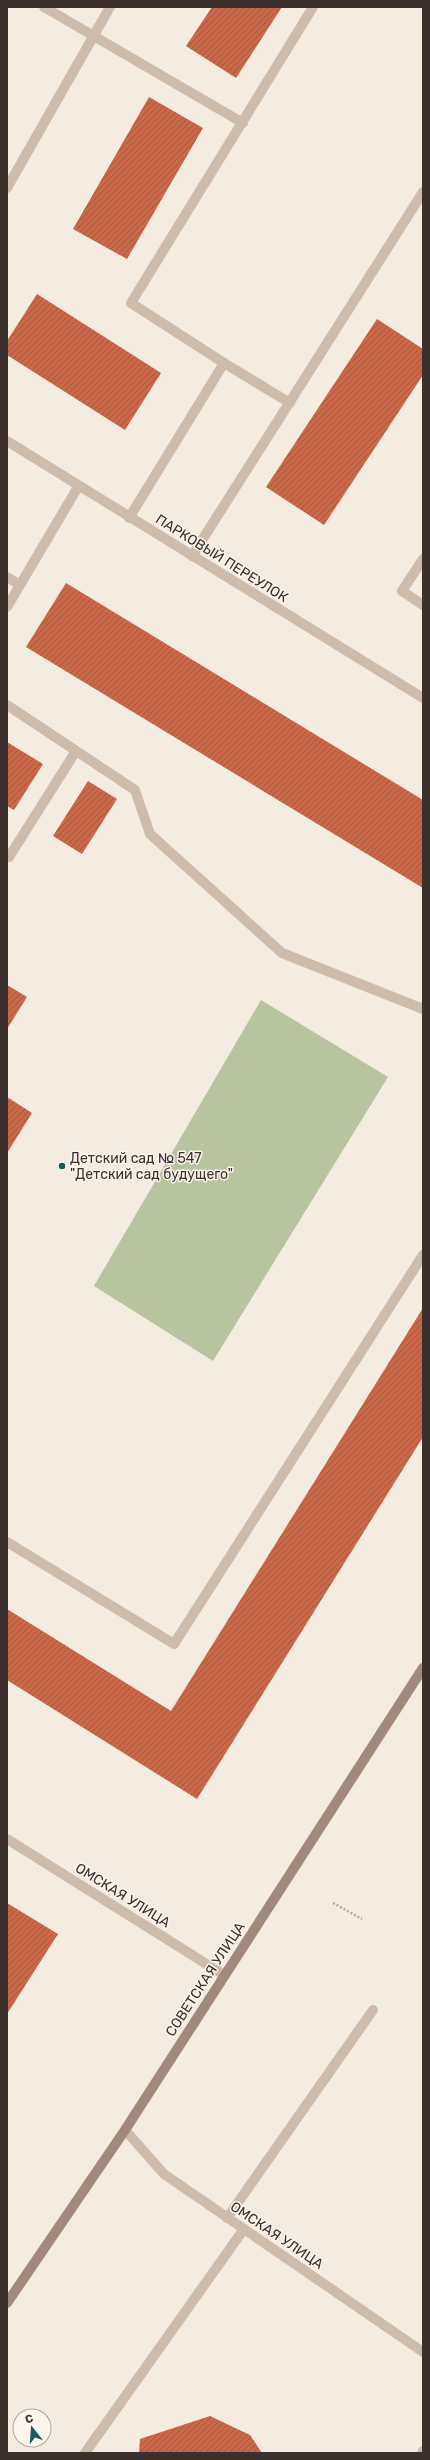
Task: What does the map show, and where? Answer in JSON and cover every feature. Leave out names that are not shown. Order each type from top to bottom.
[{"type":"street","points":[[44,7],[243,123]]},
{"type":"street","points":[[7,188],[110,7]]},
{"type":"street","points":[[290,403],[224,363],[131,303],[313,7]]},
{"type":"street","points":[[192,556],[423,192]]},
{"type":"street","points":[[129,518],[224,363]]},
{"type":"street","name":"ПАРКОВЫЙ ПЕРЕУЛОК","points":[[7,441],[78,487],[423,698]]},
{"type":"street","points":[[7,607],[78,487]]},
{"type":"street","points":[[423,560],[402,591],[423,605]]},
{"type":"street","points":[[7,577],[20,585]]},
{"type":"street","points":[[7,705],[135,790],[150,834],[282,953],[423,1009]]},
{"type":"street","points":[[8,857],[76,751]]},
{"type":"street","points":[[7,1542],[174,1644],[423,1255]]},
{"type":"street","name":"СОВЕТСКАЯ УЛИЦА","points":[[7,2303],[125,2130],[423,1668]]},
{"type":"street","name":"ОМСКАЯ УЛИЦА","points":[[7,1839],[224,1975]]},
{"type":"street","points":[[227,2218],[373,2010]]},
{"type":"street","name":"ОМСКАЯ УЛИЦА","points":[[125,2130],[164,2174],[423,2352]]},
{"type":"street","points":[[85,2453],[244,2229]]},
{"type":"path","points":[[333,1903],[362,1919]]},
{"type":"green space","points":[[261,1000],[388,1077],[213,1361],[94,1286]]},
{"type":"building","points":[[212,7],[282,7],[236,78],[186,46]]},
{"type":"building","points":[[149,97],[203,128],[127,259],[73,229]]},
{"type":"building","points":[[37,294],[161,373],[125,430],[7,355],[7,341]]},
{"type":"building","points":[[377,319],[423,349],[423,375],[324,525],[266,487]]},
{"type":"building","points":[[66,583],[423,800],[423,888],[26,647]]},
{"type":"building","points":[[7,742],[43,764],[14,810],[7,806]]},
{"type":"building","points":[[88,781],[117,799],[82,854],[53,836]]},
{"type":"building","points":[[7,985],[27,997],[7,1029]]},
{"type":"building","points":[[7,1097],[32,1113],[7,1153]]},
{"type":"building","points":[[423,1308],[423,1437],[197,1799],[7,1680],[7,1609],[171,1711]]},
{"type":"building","points":[[7,1903],[58,1934],[7,2014]]},
{"type":"building","points":[[210,2416],[250,2435],[262,2453],[139,2453],[140,2439]]},
{"type":"place","name":"Детский сад № 547 \"Детский сад будущего\"","points":[[62,1166]]}]
